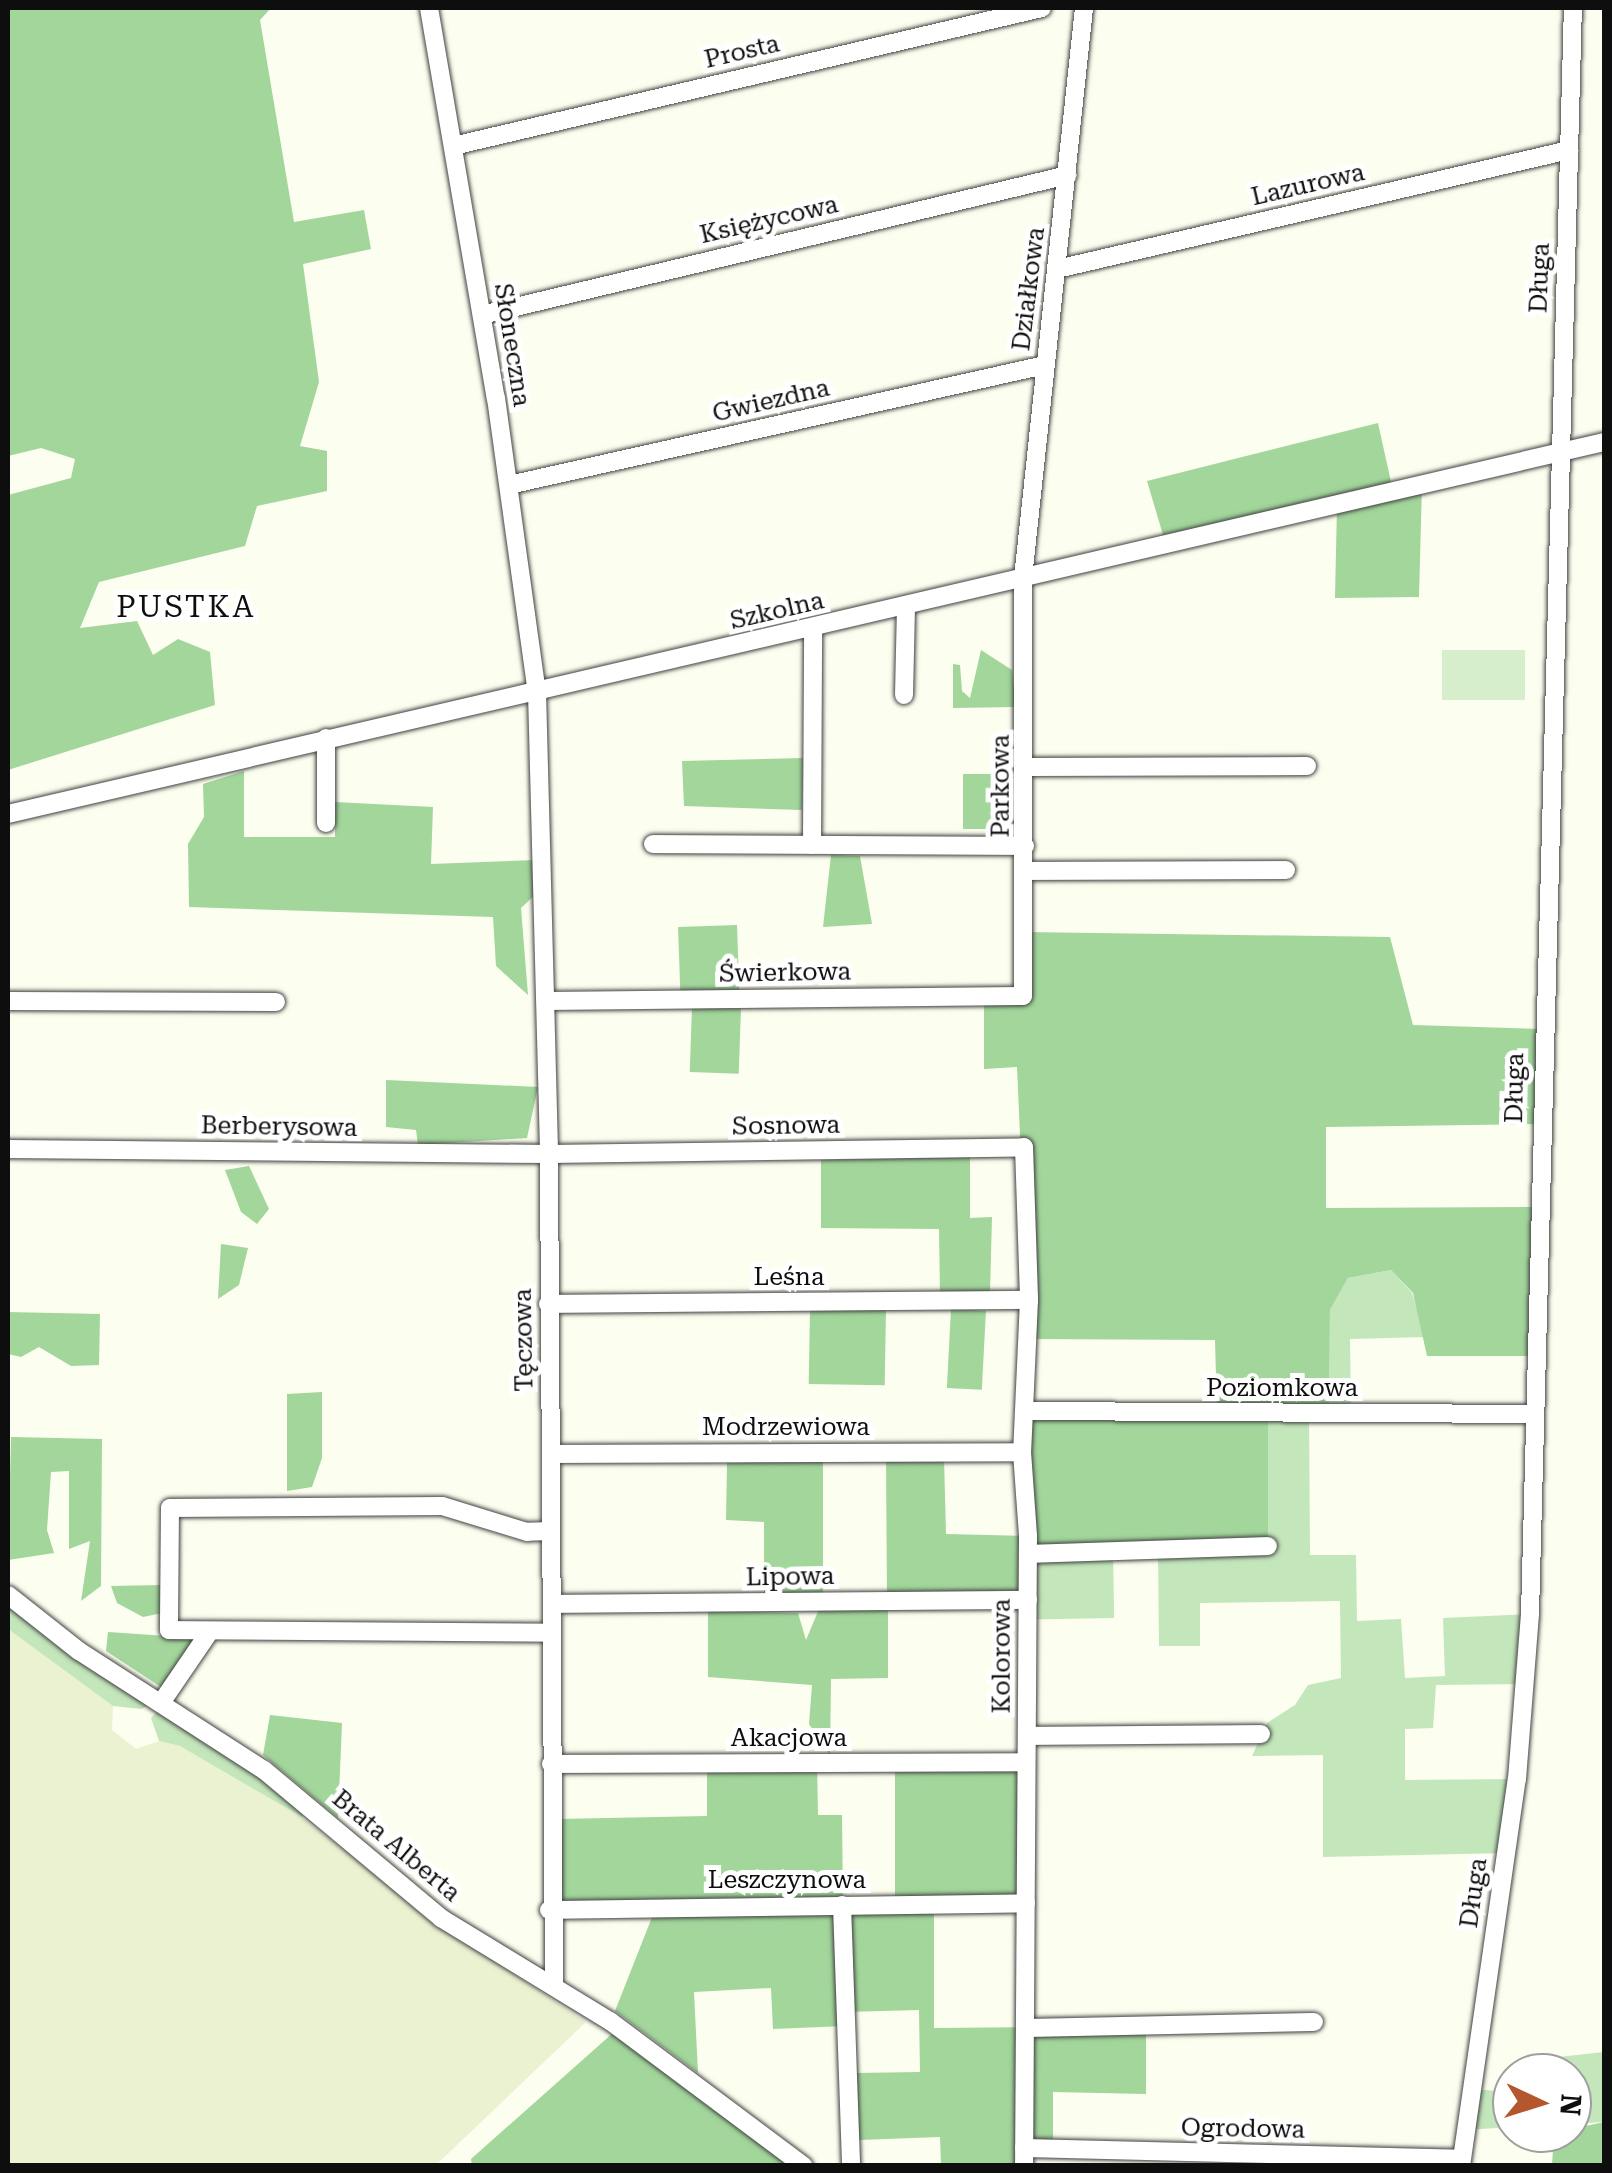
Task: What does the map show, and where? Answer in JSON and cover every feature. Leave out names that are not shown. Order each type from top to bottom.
[{"type":"street","name":"Słoneczna","points":[[429,8],[482,314],[537,692]]},
{"type":"street","name":"Prosta","points":[[453,146],[1042,8]]},
{"type":"street","name":"Działkowa","points":[[1024,578],[1084,8]]},
{"type":"street","name":"Długa","points":[[1461,2162],[1522,1722],[1535,1414],[1573,8]]},
{"type":"street","name":"Lazurowa","points":[[1057,269],[1569,150]]},
{"type":"street","name":"Księżycowa","points":[[482,314],[1068,174]]},
{"type":"street","name":"Gwiezdna","points":[[509,485],[1045,365]]},
{"type":"street","name":"Szkolna","points":[[8,814],[1604,442]]},
{"type":"street","name":"Parkowa","points":[[1023,996],[1024,578]]},
{"type":"street","points":[[904,695],[906,606]]},
{"type":"street","points":[[812,845],[813,628]]},
{"type":"street","name":"Tęczowa","points":[[537,692],[550,1154],[550,1910],[554,1986]]},
{"type":"street","points":[[326,738],[326,823]]},
{"type":"street","points":[[1026,766],[1308,766]]},
{"type":"street","points":[[653,844],[1026,846]]},
{"type":"street","points":[[1025,870],[1286,870]]},
{"type":"street","name":"Świerkowa","points":[[546,1001],[1023,996]]},
{"type":"street","points":[[8,1001],[276,1002]]},
{"type":"street","name":"Sosnowa","points":[[550,1154],[1024,1148]]},
{"type":"street","name":"Kolorowa","points":[[1024,1148],[1029,1300],[1029,1411],[1022,1452],[1028,1554],[1024,2157]]},
{"type":"street","name":"Berberysowa","points":[[8,1149],[550,1154]]},
{"type":"street","name":"Leśna","points":[[548,1304],[1029,1300]]},
{"type":"street","name":"Poziomkowa","points":[[1029,1411],[1535,1414]]},
{"type":"street","name":"Modrzewiowa","points":[[551,1454],[1022,1452]]},
{"type":"street","points":[[551,1531],[527,1532],[442,1506],[170,1508],[169,1630],[552,1633]]},
{"type":"street","points":[[1028,1554],[1268,1546]]},
{"type":"street","name":"Brata Alberta","points":[[8,1595],[79,1652],[163,1700],[264,1770],[441,1918],[554,1986],[804,2166]]},
{"type":"street","name":"Lipowa","points":[[552,1604],[1028,1600]]},
{"type":"street","points":[[163,1700],[210,1631]]},
{"type":"street","points":[[1026,1736],[1261,1734]]},
{"type":"street","name":"Akacjowa","points":[[551,1764],[1026,1762]]},
{"type":"street","name":"Leszczynowa","points":[[550,1910],[1026,1903]]},
{"type":"street","points":[[842,1905],[851,2166]]},
{"type":"street","points":[[1025,2028],[1314,2022]]},
{"type":"street","name":"Ogrodowa","points":[[1024,2157],[1461,2162]]},
{"type":"green space","points":[[8,8],[271,8],[260,20],[294,222],[364,210],[371,249],[303,264],[319,382],[300,446],[327,451],[327,491],[257,506],[245,546],[99,582],[80,628],[137,621],[153,655],[178,639],[210,652],[215,705],[8,770],[8,495],[71,478],[75,459],[41,448],[8,456]]},
{"type":"green space","points":[[1378,423],[1393,491],[1422,485],[1419,597],[1335,598],[1337,505],[1166,545],[1147,481]]},
{"type":"green space","points":[[981,650],[1012,670],[1016,707],[953,708],[953,664],[960,665],[962,691],[970,698]]},
{"type":"green space","points":[[1442,650],[1525,650],[1525,700],[1442,700]]},
{"type":"green space","points":[[803,758],[802,810],[684,806],[682,761]]},
{"type":"green space","points":[[244,771],[244,837],[335,837],[335,802],[433,807],[431,864],[536,860],[537,893],[521,908],[528,995],[496,966],[493,917],[189,907],[188,844],[204,817],[203,784]]},
{"type":"green space","points":[[963,774],[1015,774],[1015,829],[963,829]]},
{"type":"green space","points":[[831,855],[860,856],[872,924],[823,927]]},
{"type":"green space","points":[[737,925],[739,990],[680,992],[678,927]]},
{"type":"green space","points":[[1024,932],[1390,937],[1413,1025],[1541,1029],[1539,1124],[1326,1127],[1326,1208],[1539,1207],[1539,1356],[1427,1356],[1413,1293],[1391,1270],[1348,1278],[1330,1310],[1329,1413],[1268,1413],[1268,1546],[1028,1554],[1028,1600],[887,1601],[886,1458],[944,1457],[946,1534],[1027,1536],[1029,1411],[1217,1412],[1215,1340],[1029,1339],[1017,1067],[984,1069],[984,1003],[1023,1004]]},
{"type":"green space","points":[[692,1007],[741,1009],[739,1074],[690,1072]]},
{"type":"green space","points":[[386,1080],[538,1087],[527,1138],[418,1145],[416,1130],[386,1127]]},
{"type":"green space","points":[[970,1157],[970,1218],[992,1217],[990,1294],[940,1296],[939,1229],[821,1228],[821,1160]]},
{"type":"green space","points":[[249,1166],[269,1209],[257,1224],[241,1212],[225,1170]]},
{"type":"green space","points":[[221,1244],[248,1248],[239,1285],[218,1299]]},
{"type":"green space","points":[[1391,1270],[1412,1293],[1426,1337],[1350,1339],[1351,1413],[1329,1413],[1330,1310],[1348,1278]]},
{"type":"green space","points":[[810,1309],[886,1310],[885,1385],[809,1384]]},
{"type":"green space","points":[[951,1309],[986,1311],[982,1390],[947,1388]]},
{"type":"green space","points":[[8,1312],[100,1314],[99,1365],[71,1366],[39,1347],[21,1357],[8,1354]]},
{"type":"green space","points":[[322,1392],[322,1458],[312,1487],[287,1491],[287,1394]]},
{"type":"green space","points":[[1268,1413],[1309,1413],[1310,1555],[1356,1555],[1357,1621],[1401,1619],[1405,1678],[1445,1676],[1443,1618],[1530,1614],[1526,1684],[1436,1685],[1433,1728],[1405,1729],[1405,1780],[1517,1779],[1505,1853],[1323,1857],[1323,1755],[1252,1756],[1267,1723],[1295,1705],[1308,1685],[1341,1678],[1340,1601],[1200,1603],[1200,1646],[1159,1646],[1158,1550]]},
{"type":"green space","points":[[11,1437],[102,1439],[101,1586],[81,1601],[90,1541],[69,1549],[69,1471],[51,1472],[47,1530],[54,1553],[8,1560]]},
{"type":"green space","points":[[823,1459],[823,1594],[764,1594],[764,1522],[726,1520],[727,1463]]},
{"type":"green space","points":[[1113,1551],[1114,1618],[1029,1619],[1028,1552]]},
{"type":"green space","points":[[162,1585],[162,1613],[143,1617],[117,1603],[111,1586]]},
{"type":"green space","points":[[8,1602],[157,1701],[141,1709],[113,1706],[8,1629]]},
{"type":"green space","points":[[888,1608],[888,1678],[831,1679],[830,1755],[809,1724],[812,1685],[708,1677],[708,1611],[798,1613],[806,1640],[819,1609]]},
{"type":"green space","points":[[8,1629],[113,1706],[112,1730],[136,1749],[159,1741],[180,1746],[276,1798],[443,1927],[586,2022],[436,2165],[8,2165]]},
{"type":"green space","points":[[108,1632],[196,1638],[164,1689],[106,1651]]},
{"type":"green space","points":[[163,1705],[307,1811],[302,1817],[180,1746],[159,1741],[151,1718]]},
{"type":"green space","points":[[270,1715],[342,1723],[338,1818],[263,1755]]},
{"type":"green space","points":[[817,1762],[818,1815],[842,1815],[843,1905],[895,1904],[895,1763],[1026,1762],[1026,1903],[934,1904],[934,2028],[1146,2026],[1146,2094],[1053,2092],[1053,2149],[1024,2149],[1024,2165],[941,2165],[940,2137],[859,2140],[855,2073],[920,2072],[919,2010],[845,2012],[845,2026],[773,2029],[771,1988],[694,1992],[698,2073],[615,2011],[656,1907],[556,1909],[558,1819],[707,1816],[707,1764]]},
{"type":"green space","points":[[614,2032],[790,2165],[472,2166],[471,2159]]},
{"type":"green space","points":[[1604,2052],[1604,2122],[1592,2123],[1592,2053]]},
{"type":"green space","points":[[1471,2089],[1492,2091],[1492,2128],[1465,2130]]},
{"type":"green space","points":[[1604,2122],[1604,2165],[1552,2165],[1553,2153],[1592,2153],[1592,2125]]},
{"type":"district","name":"PUSTKA","points":[[186,607]]}]
